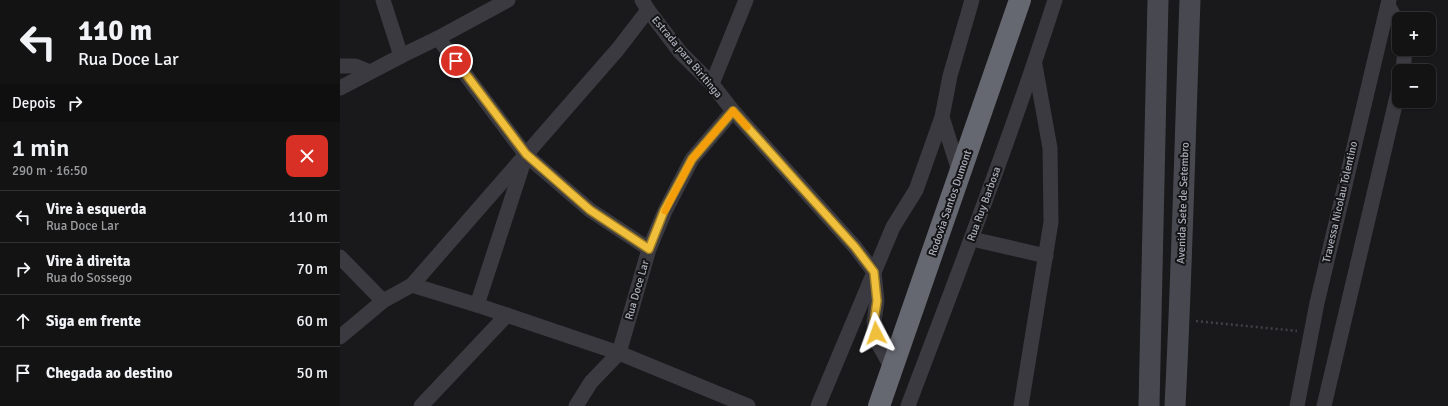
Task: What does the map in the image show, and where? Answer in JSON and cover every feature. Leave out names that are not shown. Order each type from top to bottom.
[{"type":"highway","name":"Rodovia Santos Dumont","points":[[879,406],[1020,0]]},
{"type":"main road","points":[[1149,406],[1158,10],[1189,10]]},
{"type":"main road","name":"Avenida Sete de Setembro","points":[[1176,406],[1189,10]]},
{"type":"main road","points":[[1153,247],[1181,248]]},
{"type":"street","points":[[383,0],[401,56]]},
{"type":"street","points":[[340,88],[508,0]]},
{"type":"street","points":[[712,84],[746,0]]},
{"type":"street","points":[[818,406],[893,227],[916,190],[942,116],[950,76],[972,0]]},
{"type":"street","name":"Rua Ruy Barbosa","points":[[908,406],[972,239],[1056,0]]},
{"type":"street","points":[[1388,2],[1393,12]]},
{"type":"street","name":"Travessa Nicolau Tolentino","points":[[1297,406],[1317,303],[1388,2]]},
{"type":"street","points":[[340,337],[383,302],[412,285],[618,49],[645,5]]},
{"type":"street","name":"Estrada para Biritinga","points":[[645,5],[680,52],[712,84],[733,111],[855,247],[874,272]]},
{"type":"street","points":[[438,38],[526,154],[590,210],[649,249]]},
{"type":"street","points":[[1021,406],[1051,222],[1050,148],[1034,64]]},
{"type":"street","points":[[340,66],[355,66],[370,72]]},
{"type":"street","points":[[1324,406],[1394,108]]},
{"type":"street","name":"Rua Doce Lar","points":[[576,406],[591,382],[619,353],[649,249],[664,211],[692,159],[733,111]]},
{"type":"street","points":[[942,116],[960,174]]},
{"type":"street","points":[[477,305],[526,154]]},
{"type":"street","points":[[972,239],[1046,256]]},
{"type":"street","points":[[340,257],[345,271],[383,302]]},
{"type":"street","points":[[874,272],[877,301],[874,322],[879,345],[892,368]]},
{"type":"street","points":[[412,285],[477,305],[619,353],[748,406]]},
{"type":"street","points":[[421,406],[507,315]]},
{"type":"path","points":[[1180,319],[1311,332]]},
{"type":"slow traffic","points":[[665,211],[692,159],[733,111],[747,127]]},
{"type":"route","points":[[456,61],[526,154],[590,210],[649,249],[664,211],[692,159],[733,111],[834,223],[874,272],[877,301],[874,322],[876,333]]}]
